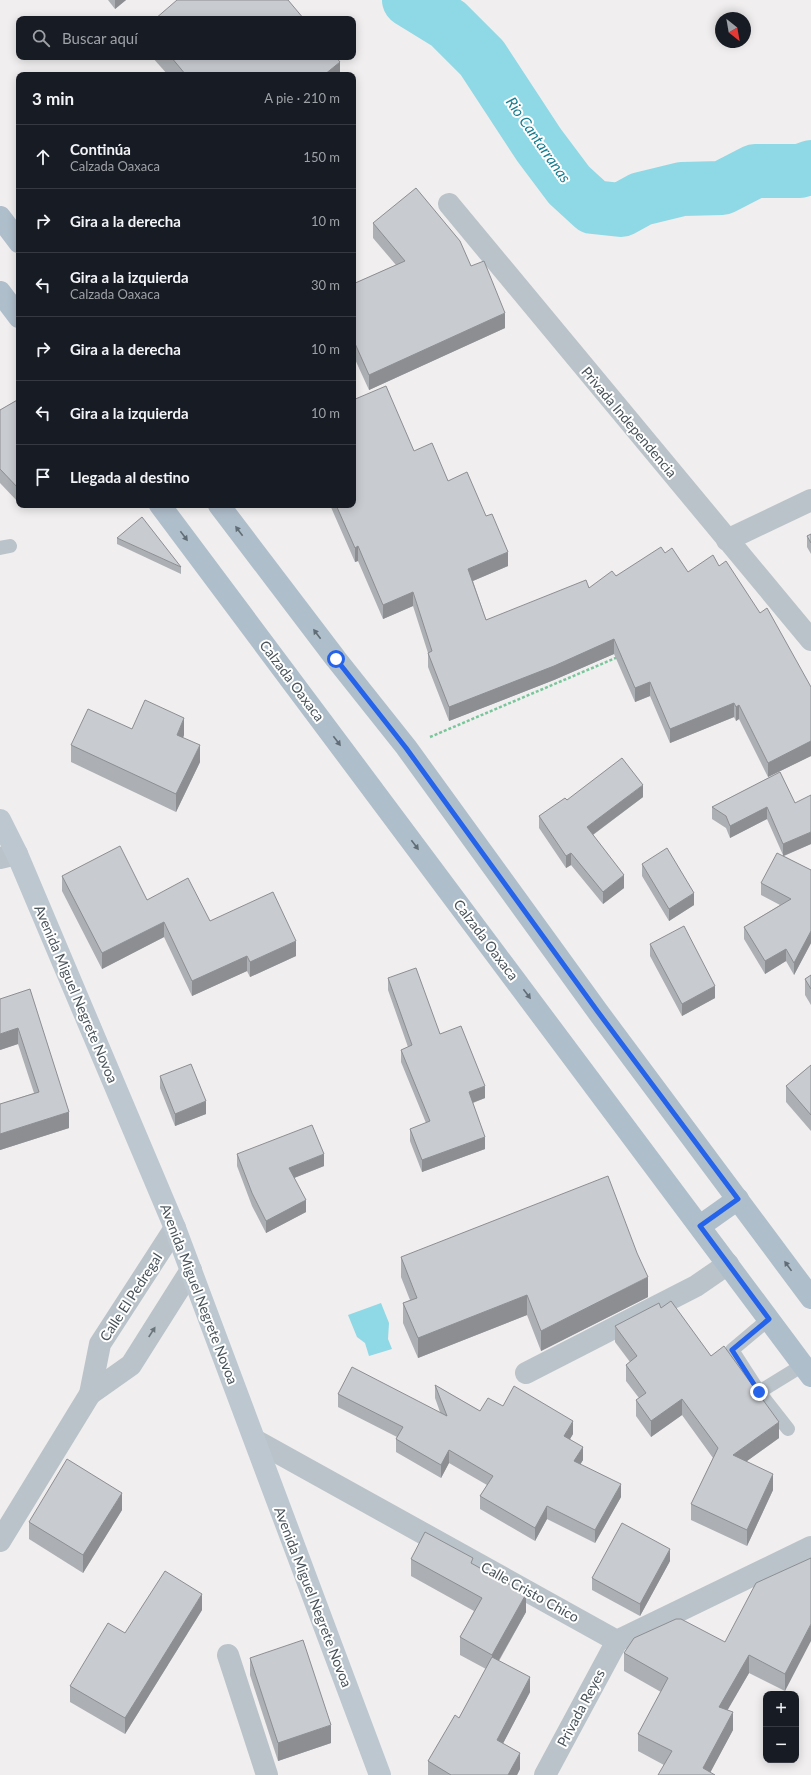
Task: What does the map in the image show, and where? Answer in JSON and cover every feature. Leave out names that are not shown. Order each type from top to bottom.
[{"type":"main road","points":[[0,217],[16,238]]},
{"type":"main road","points":[[0,292],[16,313]]},
{"type":"main road","name":"Calzada Oaxaca","points":[[162,508],[807,1370]]},
{"type":"main road","points":[[221,508],[406,748],[603,1018],[811,1298]]},
{"type":"main road","name":"Avenida Miguel Negrete Novoa","points":[[0,820],[8,856],[175,1228],[380,1775]]},
{"type":"main road","points":[[700,1226],[738,1199]]},
{"type":"street","name":"Privada Independencia","points":[[449,204],[811,640]]},
{"type":"street","points":[[727,540],[811,500]]},
{"type":"street","name":"Calle El Pedregal","points":[[0,1541],[90,1394],[100,1344],[175,1228]]},
{"type":"street","points":[[526,1373],[696,1286],[728,1264]]},
{"type":"street","name":"Calle El Pedregal","points":[[90,1394],[131,1365],[191,1270]]},
{"type":"street","name":"Calle Cristo Chico","points":[[255,1440],[617,1641]]},
{"type":"street","points":[[617,1641],[811,1547]]},
{"type":"street","name":"Privada Reyes","points":[[545,1775],[617,1641]]},
{"type":"street","points":[[228,1654],[267,1775]]},
{"type":"lane","points":[[769,1319],[732,1350],[759,1392],[788,1429]]},
{"type":"lane","points":[[759,1392],[807,1370]]},
{"type":"path","points":[[450,729],[618,657]]},
{"type":"water","points":[[381,1303],[389,1323],[388,1339],[392,1349],[369,1356],[365,1343],[357,1337],[348,1315]]},
{"type":"building","points":[[177,0],[288,0],[301,16],[158,16]]},
{"type":"building","points":[[174,60],[338,60],[340,62],[328,72],[184,72]]},
{"type":"building","points":[[416,188],[460,241],[471,266],[484,261],[505,313],[369,375],[356,346],[356,283],[405,261],[373,223]]},
{"type":"building","points":[[386,386],[414,451],[432,443],[448,481],[467,472],[486,516],[492,514],[508,552],[468,569],[486,620],[586,580],[589,588],[612,571],[616,576],[661,547],[665,553],[672,548],[688,572],[713,555],[719,566],[726,561],[760,613],[767,608],[811,687],[811,741],[768,763],[739,705],[736,707],[734,703],[670,729],[650,682],[635,688],[614,639],[554,666],[449,707],[428,653],[432,651],[413,592],[383,605],[358,546],[355,548],[337,508],[356,508],[356,399]]},
{"type":"building","points":[[16,401],[16,486],[0,469],[0,410]]},
{"type":"building","points":[[142,517],[181,567],[117,538]]},
{"type":"building","points":[[811,534],[811,543],[807,536]]},
{"type":"building","points":[[145,700],[184,718],[177,735],[200,745],[176,794],[71,745],[88,709],[132,729]]},
{"type":"building","points":[[622,758],[643,785],[587,827],[624,875],[603,892],[571,853],[566,856],[539,816],[565,798],[567,800]]},
{"type":"building","points":[[780,772],[795,803],[811,795],[811,832],[783,844],[767,807],[730,826],[726,816],[712,807]]},
{"type":"building","points":[[120,846],[147,900],[188,878],[210,921],[273,892],[296,941],[250,962],[247,956],[192,981],[164,922],[102,953],[62,876]]},
{"type":"building","points":[[667,848],[694,893],[669,909],[642,864]]},
{"type":"building","points":[[777,853],[811,870],[811,931],[794,963],[786,949],[765,961],[744,927],[791,899],[761,883]]},
{"type":"building","points":[[684,926],[715,986],[682,1004],[650,944]]},
{"type":"building","points":[[416,968],[440,1034],[461,1026],[485,1086],[469,1092],[485,1137],[422,1160],[410,1129],[430,1121],[401,1050],[412,1045],[388,978]]},
{"type":"building","points":[[811,975],[811,989],[805,979]]},
{"type":"building","points":[[30,989],[69,1112],[0,1134],[0,1104],[39,1092],[18,1028],[0,1034],[0,999]]},
{"type":"building","points":[[191,1064],[206,1101],[175,1114],[160,1076]]},
{"type":"building","points":[[811,1065],[811,1115],[786,1086]]},
{"type":"building","points":[[312,1125],[324,1154],[289,1168],[306,1200],[266,1221],[252,1193],[237,1154]]},
{"type":"building","points":[[608,1176],[637,1253],[648,1277],[541,1331],[527,1295],[418,1338],[403,1303],[417,1298],[401,1257]]},
{"type":"building","points":[[671,1301],[711,1356],[724,1346],[779,1422],[733,1455],[773,1474],[747,1530],[691,1504],[718,1448],[682,1399],[651,1421],[636,1400],[646,1393],[626,1365],[637,1356],[615,1326],[659,1303],[661,1308]]},
{"type":"building","points":[[352,1367],[447,1416],[435,1385],[480,1411],[488,1398],[503,1406],[514,1386],[573,1421],[564,1436],[583,1447],[574,1461],[621,1484],[595,1530],[547,1506],[535,1528],[480,1496],[493,1476],[449,1450],[441,1465],[396,1439],[403,1427],[338,1394]]},
{"type":"building","points":[[67,1459],[122,1493],[83,1555],[29,1522]]},
{"type":"building","points":[[622,1523],[670,1549],[640,1604],[592,1578]]},
{"type":"building","points":[[425,1532],[473,1558],[471,1563],[526,1594],[492,1655],[460,1637],[482,1598],[411,1559]]},
{"type":"building","points":[[811,1558],[811,1624],[785,1674],[749,1655],[719,1707],[733,1712],[703,1768],[715,1775],[658,1775],[672,1751],[638,1734],[668,1678],[624,1653],[634,1638],[676,1619],[681,1619],[725,1642],[756,1583]]},
{"type":"building","points":[[165,1571],[202,1594],[125,1718],[70,1686],[108,1623],[125,1633]]},
{"type":"building","points":[[303,1640],[331,1725],[278,1743],[250,1658]]},
{"type":"building","points":[[492,1657],[530,1677],[497,1740],[520,1753],[508,1775],[451,1775],[428,1761],[455,1715],[459,1718]]},
{"type":"waterway","name":"Rio Cantarranas","points":[[409,0],[448,24],[482,58],[539,145],[569,185],[593,207],[621,210],[641,199],[682,189],[722,188],[755,171],[800,171],[811,167]]},
{"type":"route","points":[[336,659],[406,748],[598,1012],[738,1199],[700,1226],[769,1319],[732,1350],[759,1392]]}]
